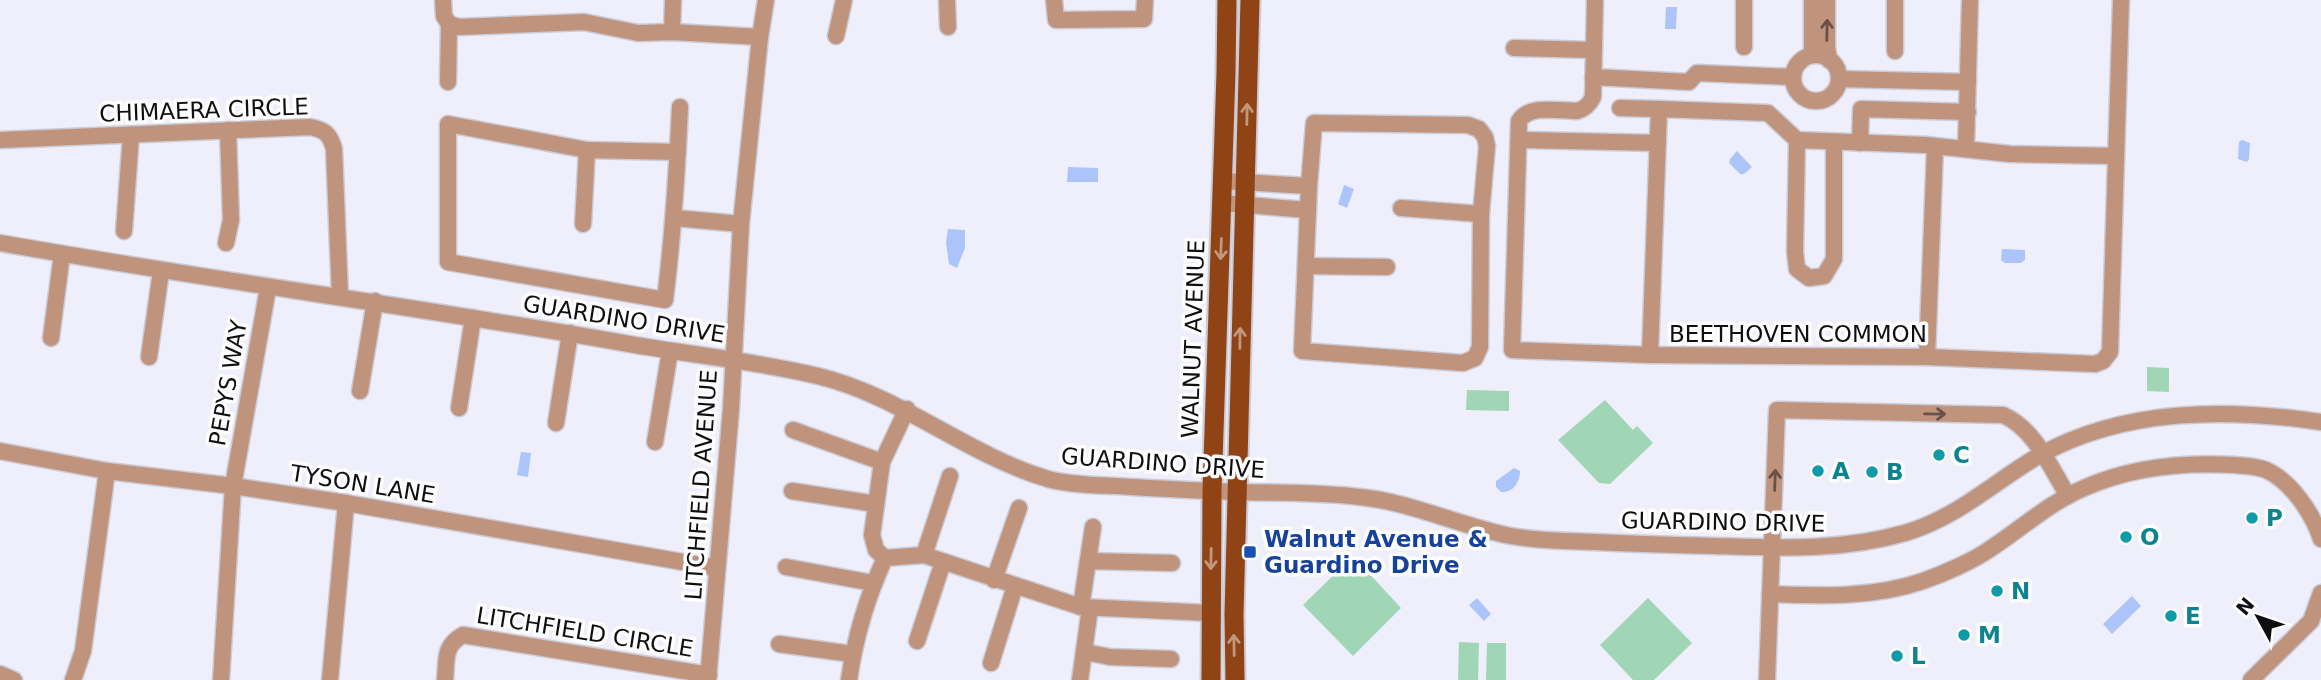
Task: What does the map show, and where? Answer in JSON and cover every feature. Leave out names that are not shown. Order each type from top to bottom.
[{"type":"main road","name":"WALNUT AVENUE","points":[[1211,680],[1212,491],[1227,0]]},
{"type":"main road","name":"WALNUT AVENUE","points":[[1235,680],[1234,611],[1250,0]]},
{"type":"street","points":[[443,0],[444,16],[449,24],[448,82]]},
{"type":"street","points":[[672,32],[673,0]]},
{"type":"street","name":"LITCHFIELD AVENUE","points":[[709,677],[741,224],[766,0]]},
{"type":"street","points":[[836,36],[844,0]]},
{"type":"street","points":[[947,0],[948,27]]},
{"type":"street","points":[[1054,0],[1056,20],[1144,19],[1145,0]]},
{"type":"street","points":[[1595,0],[1593,97],[1590,103],[1583,109],[1531,111],[1522,114],[1519,121],[1519,140],[1658,143]]},
{"type":"street","points":[[1744,0],[1744,47]]},
{"type":"street","points":[[1812,0],[1812,55]]},
{"type":"street","points":[[1827,0],[1829,60]]},
{"type":"street","points":[[1895,0],[1895,51]]},
{"type":"street","points":[[1966,148],[1970,0]]},
{"type":"street","name":"BEETHOVEN COMMON","points":[[1519,140],[1512,350],[1650,355],[1927,357],[2095,364],[2103,361],[2110,352],[2122,0]]},
{"type":"street","points":[[449,24],[459,27],[584,22],[638,33],[672,32],[760,37]]},
{"type":"street","points":[[1514,48],[1594,50]]},
{"type":"street","points":[[1812,55],[1829,60],[1835,65],[1839,79],[1834,93],[1815,101],[1801,96],[1793,77],[1799,63],[1812,55]]},
{"type":"street","points":[[1593,77],[1689,82],[1697,73],[1793,77]]},
{"type":"street","points":[[1839,79],[1968,82]]},
{"type":"street","points":[[678,152],[587,150],[447,124],[448,262],[665,300],[675,218],[678,152],[680,107]]},
{"type":"street","points":[[1620,108],[1768,113],[1797,140],[1966,148],[2010,154],[2116,156]]},
{"type":"street","points":[[1650,355],[1659,109]]},
{"type":"street","points":[[1860,143],[1861,109],[1968,112]]},
{"type":"street","points":[[1314,122],[1468,125],[1479,129],[1487,146],[1481,214],[1480,347],[1475,358],[1463,363],[1302,351],[1309,186],[1314,122]]},
{"type":"street","name":"CHIMAERA CIRCLE","points":[[0,140],[310,127],[324,130],[331,137],[334,149],[340,296]]},
{"type":"street","points":[[226,243],[231,220],[228,130]]},
{"type":"street","points":[[124,231],[131,135]]},
{"type":"street","points":[[1797,140],[1795,252],[1797,269],[1809,278],[1824,276],[1834,259],[1834,142]]},
{"type":"street","points":[[1927,357],[1935,147]]},
{"type":"street","points":[[583,224],[587,150]]},
{"type":"street","points":[[1223,181],[1309,186]]},
{"type":"street","points":[[1222,203],[1308,210]]},
{"type":"street","points":[[1401,208],[1481,214]]},
{"type":"street","points":[[675,218],[741,224]]},
{"type":"street","name":"GUARDINO DRIVE","points":[[0,243],[160,271],[375,301],[670,351],[733,359],[836,380],[907,409],[994,457],[1053,481],[1363,497],[1508,535],[1552,540],[1773,548],[1844,546],[1911,531],[1958,511],[2042,454],[2103,428],[2166,415],[2282,416],[2321,422]]},
{"type":"street","points":[[51,338],[62,254]]},
{"type":"street","points":[[1306,266],[1387,267]]},
{"type":"street","points":[[149,357],[160,271]]},
{"type":"street","name":"PEPYS WAY","points":[[221,680],[233,486],[268,288]]},
{"type":"street","points":[[360,391],[375,301]]},
{"type":"street","points":[[460,408],[473,318]]},
{"type":"street","points":[[556,423],[570,333]]},
{"type":"street","points":[[655,442],[670,351]]},
{"type":"street","points":[[907,409],[882,462],[872,535],[876,550],[885,558],[924,555],[993,580],[1086,608],[1210,613]]},
{"type":"street","points":[[1767,680],[1777,410],[2003,415],[2027,431],[2068,496]]},
{"type":"street","points":[[793,430],[882,462]]},
{"type":"street","name":"TYSON LANE","points":[[0,451],[107,471],[346,503],[717,568]]},
{"type":"street","points":[[1770,594],[1807,597],[1880,592],[1923,581],[1988,551],[2036,515],[2068,496],[2127,472],[2164,466],[2207,463],[2265,470],[2291,491],[2313,517],[2321,539]]},
{"type":"street","points":[[73,680],[83,651],[107,471]]},
{"type":"street","points":[[924,555],[950,476]]},
{"type":"street","points":[[792,491],[876,504]]},
{"type":"street","points":[[330,680],[346,503]]},
{"type":"street","points":[[993,580],[1019,508]]},
{"type":"street","points":[[1080,680],[1084,652],[1088,561],[1093,527]]},
{"type":"street","points":[[849,680],[852,654],[873,583],[885,558]]},
{"type":"street","points":[[1088,561],[1172,563]]},
{"type":"street","points":[[917,641],[943,562]]},
{"type":"street","points":[[786,567],[873,583]]},
{"type":"street","points":[[991,663],[1015,586]]},
{"type":"street","points":[[2251,680],[2311,621],[2321,593]]},
{"type":"street","name":"LITCHFIELD CIRCLE","points":[[445,680],[447,652],[452,641],[463,635],[709,677]]},
{"type":"street","points":[[779,644],[852,654]]},
{"type":"street","points":[[1084,652],[1110,657],[1171,659]]},
{"type":"street","points":[[0,674],[14,680]]},
{"type":"green space","points":[[2147,367],[2169,368],[2169,392],[2147,391]]},
{"type":"green space","points":[[1467,390],[1509,391],[1509,411],[1466,410]]},
{"type":"green space","points":[[1605,400],[1633,430],[1637,426],[1653,443],[1610,484],[1599,483],[1558,440]]},
{"type":"green space","points":[[1353,556],[1401,608],[1353,656],[1303,605]]},
{"type":"green space","points":[[1648,598],[1692,643],[1654,680],[1633,680],[1600,645]]},
{"type":"green space","points":[[1459,642],[1479,643],[1478,680],[1458,680]]},
{"type":"green space","points":[[1487,643],[1506,643],[1506,680],[1486,680]]},
{"type":"water","points":[[1666,7],[1677,7],[1676,29],[1665,29]]},
{"type":"water","points":[[2242,140],[2250,143],[2247,162],[2238,159],[2239,142]]},
{"type":"water","points":[[1737,151],[1752,167],[1744,174],[1740,174],[1729,163]]},
{"type":"water","points":[[1068,167],[1098,168],[1098,182],[1067,182]]},
{"type":"water","points":[[1344,185],[1354,189],[1347,208],[1338,204]]},
{"type":"water","points":[[948,229],[965,230],[965,248],[957,268],[949,264],[946,243]]},
{"type":"water","points":[[2002,249],[2025,250],[2025,260],[2021,263],[2005,263],[2001,260]]},
{"type":"water","points":[[521,452],[531,453],[528,477],[517,475]]},
{"type":"water","points":[[1514,468],[1520,471],[1517,483],[1509,491],[1501,492],[1496,487],[1496,481]]},
{"type":"water","points":[[2132,596],[2141,606],[2112,634],[2103,624]]},
{"type":"water","points":[[1477,598],[1491,614],[1484,621],[1469,605]]},
{"type":"place","name":"C","points":[[1939,455]]},
{"type":"place","name":"A","points":[[1818,471]]},
{"type":"place","name":"B","points":[[1872,472]]},
{"type":"place","name":"P","points":[[2252,518]]},
{"type":"place","name":"O","points":[[2126,537]]},
{"type":"place","name":"Walnut Avenue & Guardino Drive","points":[[1250,552]]},
{"type":"place","name":"N","points":[[1997,591]]},
{"type":"place","name":"E","points":[[2171,616]]},
{"type":"place","name":"M","points":[[1964,635]]},
{"type":"place","name":"L","points":[[1897,656]]}]
